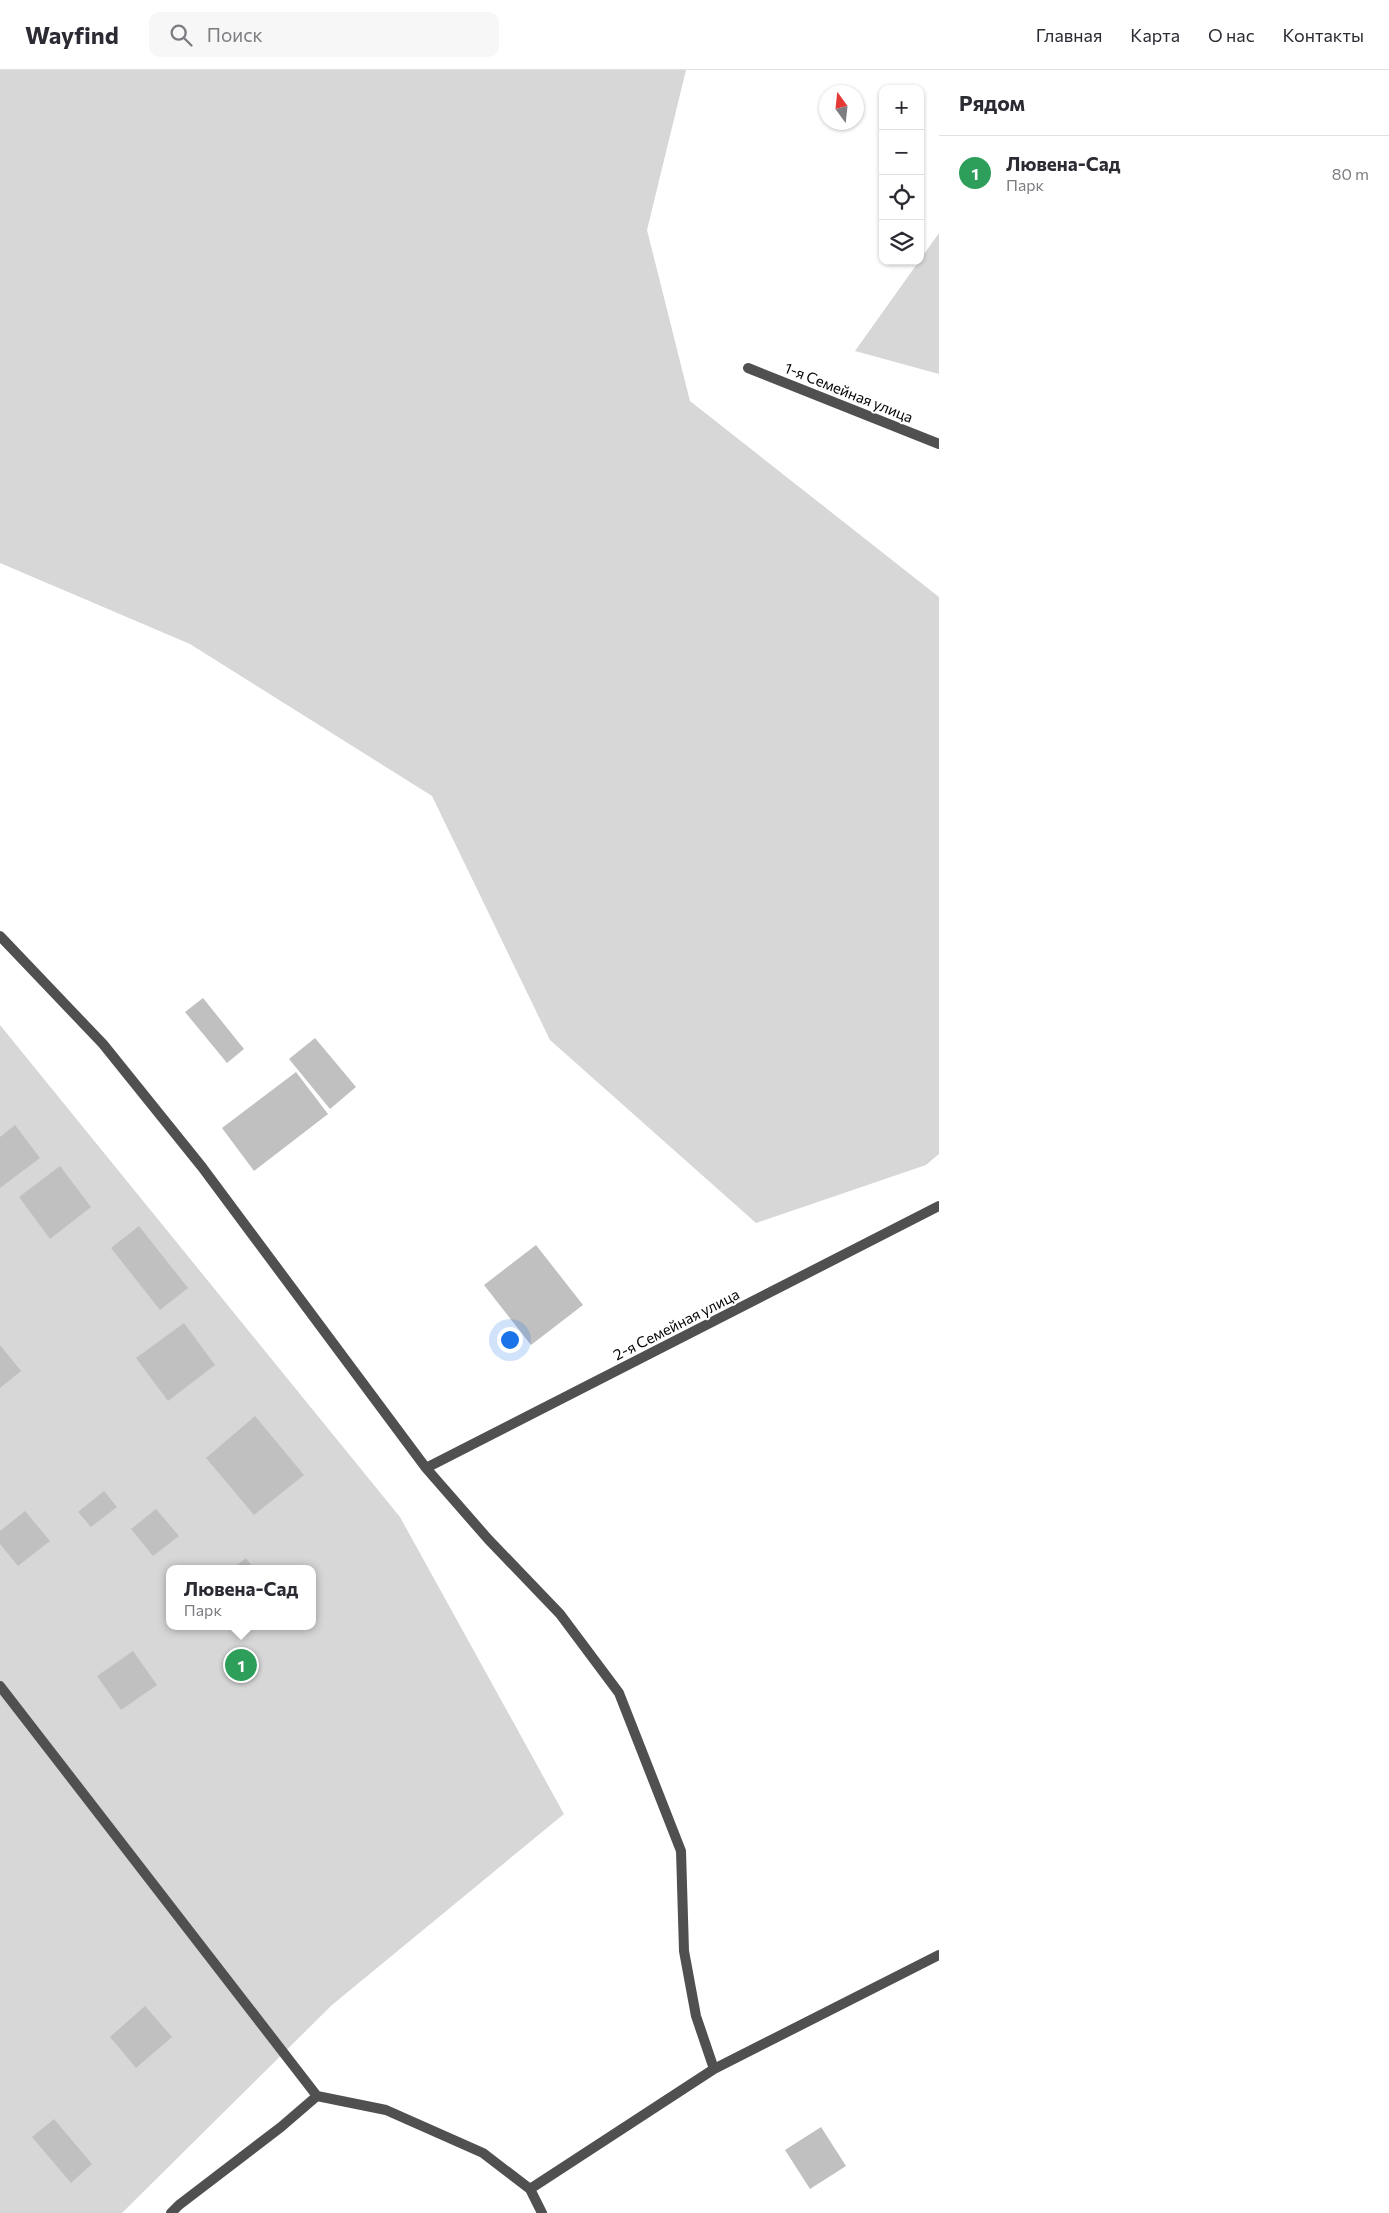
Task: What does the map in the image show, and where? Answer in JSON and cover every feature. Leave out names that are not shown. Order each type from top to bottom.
[{"type":"lane","name":"1-я Семейная улица","points":[[748,368],[939,444]]},
{"type":"lane","points":[[0,936],[102,1044],[202,1167],[426,1468],[488,1539],[560,1614],[619,1693],[681,1851],[684,1951],[696,2016],[714,2069]]},
{"type":"lane","name":"2-я Семейная улица","points":[[426,1468],[939,1206]]},
{"type":"lane","points":[[0,1686],[317,2096],[386,2110],[483,2153],[530,2189],[542,2213]]},
{"type":"lane","points":[[530,2189],[714,2069],[939,1955]]},
{"type":"lane","points":[[171,2213],[281,2127],[317,2096]]},
{"type":"shaded area","points":[[0,70],[686,70],[647,230],[690,401],[939,597],[939,1154],[926,1165],[756,1223],[550,1040],[432,796],[190,644],[0,563]]},
{"type":"shaded area","points":[[939,233],[939,374],[855,351],[916,265],[924,265],[924,254]]},
{"type":"shaded area","points":[[0,1025],[400,1517],[564,1814],[332,2005],[122,2213],[0,2213]]},
{"type":"building","points":[[203,998],[244,1049],[227,1063],[185,1012]]},
{"type":"building","points":[[315,1038],[356,1087],[330,1109],[289,1059]]},
{"type":"building","points":[[296,1072],[328,1114],[254,1171],[222,1128]]},
{"type":"building","points":[[15,1125],[40,1158],[0,1188],[0,1137]]},
{"type":"building","points":[[60,1166],[91,1207],[50,1239],[19,1197]]},
{"type":"building","points":[[139,1226],[188,1288],[160,1310],[111,1248]]},
{"type":"building","points":[[536,1245],[583,1305],[531,1345],[484,1285]]},
{"type":"building","points":[[184,1323],[215,1365],[168,1401],[136,1358]]},
{"type":"building","points":[[0,1345],[21,1371],[0,1388]]},
{"type":"building","points":[[255,1416],[304,1475],[254,1515],[206,1458]]},
{"type":"building","points":[[104,1491],[117,1507],[91,1527],[78,1512]]},
{"type":"building","points":[[156,1509],[179,1536],[153,1556],[131,1529]]},
{"type":"building","points":[[25,1511],[50,1541],[18,1566],[0,1544],[0,1531]]},
{"type":"building","points":[[246,1558],[251,1565],[237,1565]]},
{"type":"building","points":[[133,1651],[157,1685],[121,1710],[97,1676]]},
{"type":"building","points":[[145,2006],[172,2037],[136,2068],[110,2037]]},
{"type":"building","points":[[54,2119],[92,2164],[71,2183],[32,2137]]},
{"type":"building","points":[[821,2127],[846,2166],[810,2189],[785,2150]]},
{"type":"place","name":"Лювена-Сад","points":[[241,1665]]}]
